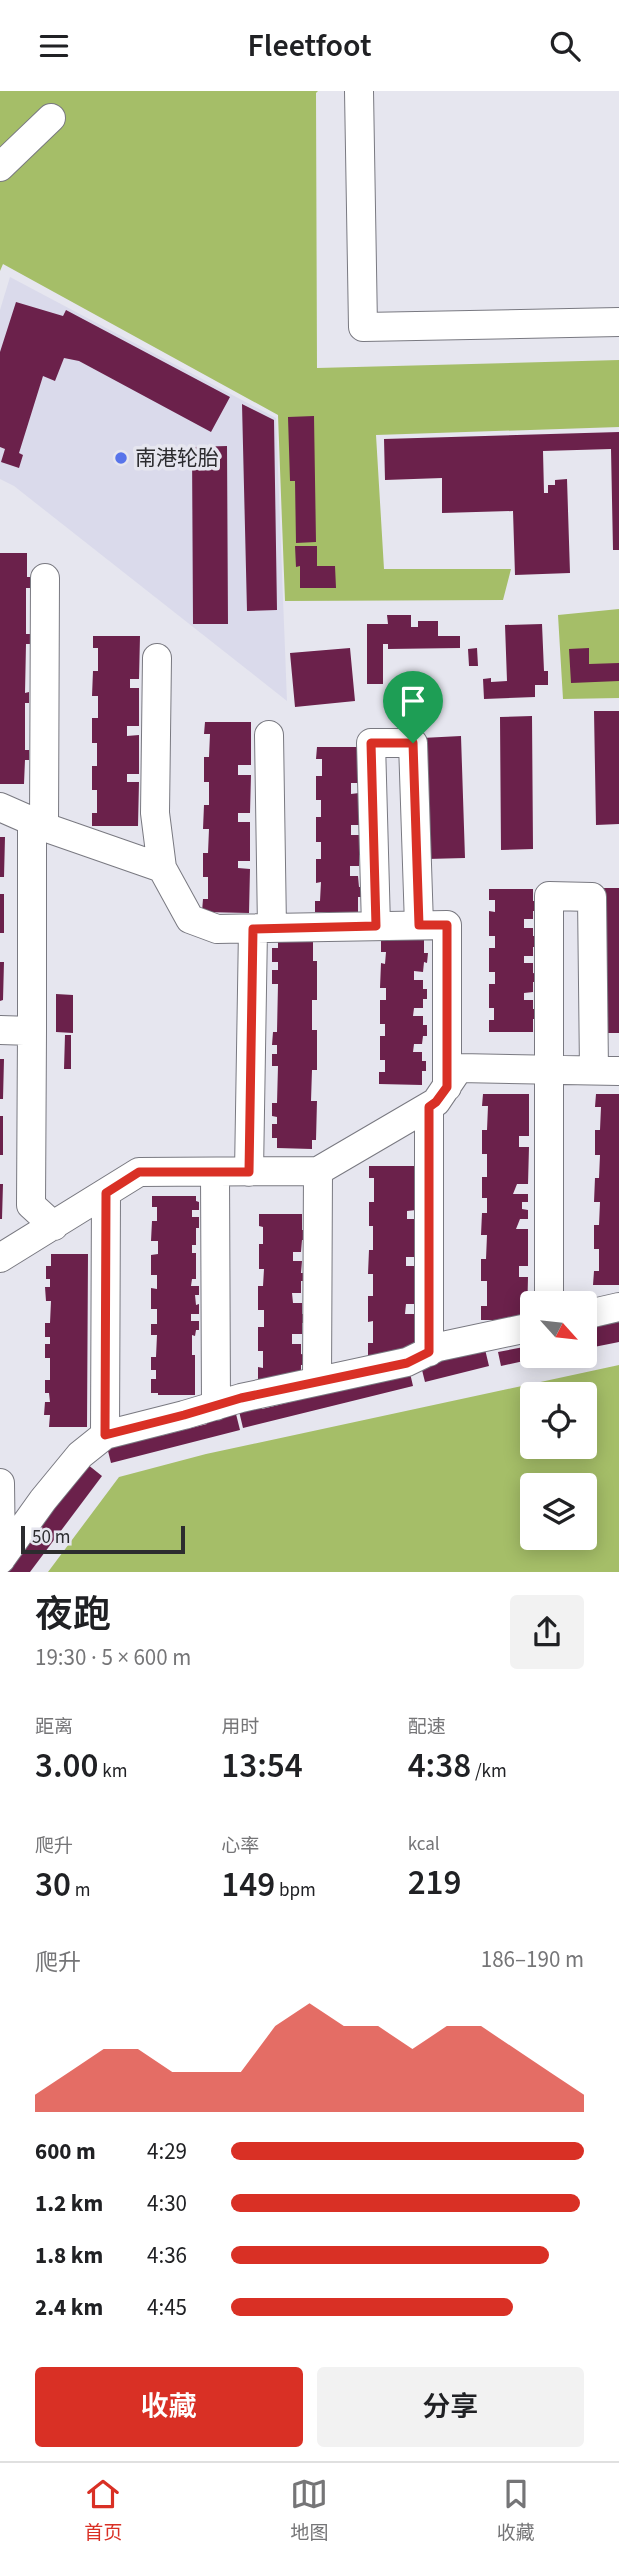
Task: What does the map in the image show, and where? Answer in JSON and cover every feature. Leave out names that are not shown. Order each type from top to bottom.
[{"type":"lane","points":[[359,91],[363,327],[619,322]]},
{"type":"lane","points":[[0,167],[51,118]]},
{"type":"lane","points":[[45,578],[32,1031],[31,1205],[54,1226]]},
{"type":"lane","points":[[158,659],[155,813],[162,868],[191,919],[217,929],[447,925],[429,1352]]},
{"type":"lane","points":[[249,1172],[269,735]]},
{"type":"lane","points":[[376,926],[371,743],[413,743],[419,925]]},
{"type":"lane","points":[[0,807],[38,824],[162,868]]},
{"type":"lane","points":[[0,1258],[139,1172],[318,1171],[438,1097],[459,1068],[547,1069],[606,1070],[592,897],[549,896],[547,1069],[549,1291]]},
{"type":"lane","points":[[0,1030],[32,1031]]},
{"type":"lane","points":[[317,1381],[318,1171]]},
{"type":"lane","points":[[215,1172],[216,1406]]},
{"type":"lane","points":[[105,1435],[106,1193]]},
{"type":"lane","points":[[597,1312],[619,1307]]},
{"type":"lane","points":[[0,1560],[73,1464],[105,1435],[317,1381],[407,1363],[438,1347],[520,1330]]},
{"type":"lane","points":[[0,1483],[0,1560]]},
{"type":"shaded area","points":[[10,277],[276,418],[287,701],[14,486],[0,479],[0,310]]},
{"type":"green space","points":[[0,91],[318,91],[317,368],[619,360],[619,427],[376,435],[384,569],[511,569],[503,600],[285,601],[278,415],[3,264],[0,271]]},
{"type":"green space","points":[[619,609],[619,698],[563,699],[558,615]]},
{"type":"green space","points":[[619,1365],[619,1572],[48,1572],[119,1477],[206,1454],[520,1386],[520,1459],[597,1459],[597,1382],[540,1382]]},
{"type":"building","points":[[16,302],[63,316],[66,310],[230,397],[211,432],[79,361],[64,358],[55,381],[43,376],[19,453],[23,455],[19,468],[1,462],[5,449],[0,447],[0,352]]},
{"type":"building","points":[[242,404],[274,420],[277,610],[247,611]]},
{"type":"building","points":[[314,416],[316,542],[296,543],[295,481],[290,481],[288,417]]},
{"type":"building","points":[[619,432],[619,550],[613,550],[611,449],[543,451],[544,493],[548,493],[548,485],[555,485],[555,480],[567,479],[570,573],[515,575],[513,511],[442,513],[442,478],[385,480],[384,439]]},
{"type":"building","points":[[227,446],[228,624],[193,624],[192,447]]},
{"type":"building","points":[[295,546],[317,546],[317,566],[335,566],[336,588],[300,588],[300,566],[296,567]]},
{"type":"building","points":[[0,553],[27,553],[27,577],[30,577],[30,588],[26,588],[26,634],[30,634],[30,644],[26,644],[25,693],[29,692],[29,703],[25,703],[25,750],[29,750],[29,760],[25,760],[24,784],[0,784]]},
{"type":"building","points":[[387,615],[411,615],[411,627],[418,627],[418,621],[438,621],[438,636],[460,636],[460,648],[388,649],[388,644],[383,644],[383,684],[367,684],[367,624],[388,624]]},
{"type":"building","points":[[542,624],[544,671],[548,671],[548,685],[535,685],[535,697],[484,699],[483,679],[491,678],[491,682],[507,681],[505,625]]},
{"type":"building","points":[[93,636],[140,636],[139,679],[130,679],[130,688],[139,688],[139,726],[127,726],[127,736],[139,735],[139,774],[127,774],[127,782],[139,782],[138,826],[92,826],[92,813],[97,813],[97,790],[92,790],[92,766],[97,766],[97,743],[92,743],[92,718],[98,718],[98,696],[92,696],[93,671],[98,671],[98,648],[93,648]]},
{"type":"building","points":[[350,648],[355,701],[295,707],[290,653]]},
{"type":"building","points":[[477,648],[478,666],[469,666],[468,649]]},
{"type":"building","points":[[589,648],[589,664],[619,663],[619,681],[571,683],[569,649]]},
{"type":"building","points":[[594,711],[619,711],[619,824],[596,825]]},
{"type":"building","points":[[532,716],[533,849],[501,850],[500,717]]},
{"type":"building","points":[[205,722],[251,722],[251,765],[238,765],[238,775],[251,775],[250,813],[238,813],[238,822],[250,822],[250,861],[238,861],[238,868],[250,869],[249,913],[202,912],[203,899],[208,899],[208,877],[203,877],[203,853],[208,853],[209,829],[203,829],[204,805],[209,805],[209,782],[204,782],[204,757],[209,757],[210,734],[204,734]]},
{"type":"building","points":[[461,736],[465,858],[427,859],[422,738]]},
{"type":"building","points":[[317,747],[359,747],[359,783],[351,783],[351,794],[359,793],[363,813],[359,814],[359,825],[351,825],[351,835],[359,835],[359,846],[363,846],[363,855],[359,855],[359,866],[350,866],[350,876],[358,876],[359,887],[363,887],[363,897],[358,897],[358,912],[315,912],[315,901],[320,901],[321,882],[316,883],[316,859],[321,859],[321,842],[316,842],[316,817],[321,817],[321,800],[316,800],[316,776],[322,776],[322,759],[316,759]]},
{"type":"building","points":[[0,837],[5,837],[4,877],[0,877]]},
{"type":"building","points":[[599,888],[619,888],[619,1033],[598,1033]]},
{"type":"building","points":[[489,889],[533,889],[533,901],[537,901],[537,911],[533,911],[533,919],[524,919],[524,928],[533,928],[533,936],[537,936],[537,947],[533,947],[533,956],[524,956],[524,963],[533,963],[533,973],[537,974],[537,982],[533,982],[533,992],[524,993],[524,1000],[533,1000],[533,1009],[537,1009],[536,1019],[533,1019],[533,1032],[489,1032],[489,1020],[494,1020],[494,1008],[489,1008],[489,984],[495,984],[495,972],[489,972],[489,948],[495,948],[495,936],[489,936],[489,911],[495,912],[495,900],[489,900]]},
{"type":"building","points":[[0,894],[4,894],[4,933],[0,933]]},
{"type":"building","points":[[278,938],[313,939],[313,961],[317,961],[317,1000],[312,1000],[312,1030],[317,1030],[317,1070],[312,1070],[311,1101],[317,1101],[316,1140],[312,1140],[312,1149],[277,1148],[277,1138],[272,1138],[272,1124],[277,1124],[277,1117],[272,1116],[272,1103],[277,1103],[278,1066],[272,1066],[272,1054],[277,1054],[277,1045],[272,1045],[273,1032],[277,1032],[278,984],[272,984],[272,970],[278,970],[278,962],[272,962],[272,948],[278,948]]},
{"type":"building","points":[[381,939],[424,939],[424,953],[428,953],[423,972],[414,971],[414,980],[423,980],[423,989],[427,989],[423,1008],[414,1008],[413,1016],[423,1016],[423,1025],[427,1025],[427,1036],[423,1036],[422,1044],[414,1044],[413,1052],[422,1052],[422,1061],[426,1061],[426,1071],[422,1071],[422,1085],[379,1084],[379,1072],[385,1072],[385,1060],[380,1060],[380,1036],[385,1036],[385,1024],[380,1024],[380,1000],[386,1000],[386,988],[380,988],[381,963],[385,964],[386,952],[381,952]]},
{"type":"building","points":[[0,962],[4,962],[3,1000],[0,1001]]},
{"type":"building","points":[[56,994],[73,995],[73,1033],[56,1032]]},
{"type":"building","points":[[65,1035],[71,1035],[71,1069],[64,1069]]},
{"type":"building","points":[[0,1059],[4,1059],[3,1099],[0,1099]]},
{"type":"building","points":[[483,1094],[529,1094],[529,1136],[519,1136],[519,1147],[529,1147],[528,1184],[517,1184],[513,1194],[528,1194],[528,1202],[522,1202],[522,1209],[528,1210],[528,1219],[520,1219],[516,1229],[528,1229],[528,1266],[519,1266],[519,1277],[528,1277],[528,1291],[520,1291],[520,1320],[481,1320],[481,1306],[487,1306],[487,1281],[481,1281],[481,1259],[486,1259],[487,1235],[481,1235],[482,1213],[487,1213],[487,1198],[482,1198],[482,1177],[487,1177],[487,1154],[482,1154],[482,1130],[487,1130],[488,1106],[482,1106]]},
{"type":"building","points":[[596,1094],[619,1094],[619,1285],[593,1285],[594,1271],[599,1271],[599,1249],[594,1249],[594,1225],[599,1225],[600,1202],[594,1202],[600,1155],[595,1155],[595,1130],[600,1130],[601,1107],[595,1107]]},
{"type":"building","points":[[0,1116],[3,1116],[3,1155],[0,1155]]},
{"type":"building","points":[[369,1166],[416,1166],[416,1210],[407,1211],[407,1219],[415,1219],[415,1257],[406,1257],[406,1266],[415,1266],[415,1304],[406,1304],[405,1314],[415,1314],[414,1356],[368,1355],[368,1343],[373,1343],[373,1321],[368,1322],[368,1296],[373,1296],[373,1274],[368,1274],[369,1250],[373,1250],[369,1202],[374,1202],[374,1178],[369,1178]]},
{"type":"building","points":[[0,1184],[3,1184],[2,1219],[0,1219]]},
{"type":"building","points":[[152,1196],[196,1196],[196,1201],[199,1202],[199,1210],[192,1210],[192,1217],[199,1217],[196,1245],[192,1245],[192,1253],[196,1253],[196,1279],[192,1279],[191,1286],[199,1286],[199,1295],[195,1295],[199,1314],[191,1314],[191,1321],[199,1321],[199,1330],[196,1330],[195,1336],[192,1335],[195,1395],[151,1393],[151,1379],[156,1379],[156,1370],[151,1370],[151,1357],[156,1357],[157,1335],[151,1335],[151,1324],[157,1324],[157,1309],[151,1309],[151,1288],[157,1289],[157,1275],[151,1275],[151,1255],[158,1254],[158,1241],[151,1241],[152,1221],[157,1221],[157,1207],[152,1207]]},
{"type":"building","points":[[259,1214],[302,1214],[302,1230],[306,1230],[306,1240],[302,1240],[301,1252],[293,1252],[293,1261],[302,1261],[301,1273],[305,1273],[305,1281],[301,1281],[301,1293],[292,1293],[293,1303],[302,1303],[302,1314],[306,1314],[305,1323],[302,1323],[302,1334],[292,1334],[292,1344],[301,1344],[301,1354],[305,1355],[305,1365],[301,1365],[301,1381],[258,1381],[258,1367],[263,1368],[263,1351],[258,1351],[258,1327],[264,1327],[264,1310],[258,1310],[258,1286],[263,1286],[264,1269],[259,1269],[259,1244],[263,1244],[263,1227],[259,1226]]},
{"type":"building","points":[[51,1254],[88,1254],[87,1427],[49,1427],[50,1415],[44,1415],[45,1402],[50,1402],[49,1393],[45,1393],[45,1380],[50,1380],[50,1358],[45,1358],[45,1344],[50,1344],[50,1337],[45,1337],[45,1323],[50,1323],[51,1301],[46,1301],[45,1287],[50,1287],[50,1279],[46,1279],[46,1266],[51,1266]]},
{"type":"building","points":[[619,1320],[619,1342],[597,1346],[597,1324]]},
{"type":"building","points":[[484,1345],[489,1366],[425,1382],[420,1362]]},
{"type":"building","points":[[520,1348],[520,1362],[501,1366],[498,1352]]},
{"type":"building","points":[[410,1373],[413,1386],[243,1428],[238,1407],[260,1401],[262,1409]]},
{"type":"building","points":[[235,1410],[240,1430],[111,1463],[106,1443],[158,1430],[160,1436],[207,1424],[206,1418]]},
{"type":"building","points":[[87,1464],[102,1476],[30,1572],[6,1572]]},
{"type":"place","name":"南港轮胎","points":[[121,458]]},
{"type":"route","points":[[371,743],[413,743],[419,925],[447,925],[447,1087],[429,1107],[429,1352],[407,1363],[241,1398],[105,1435],[106,1193],[139,1172],[249,1172],[253,929],[376,926],[371,743]]}]
